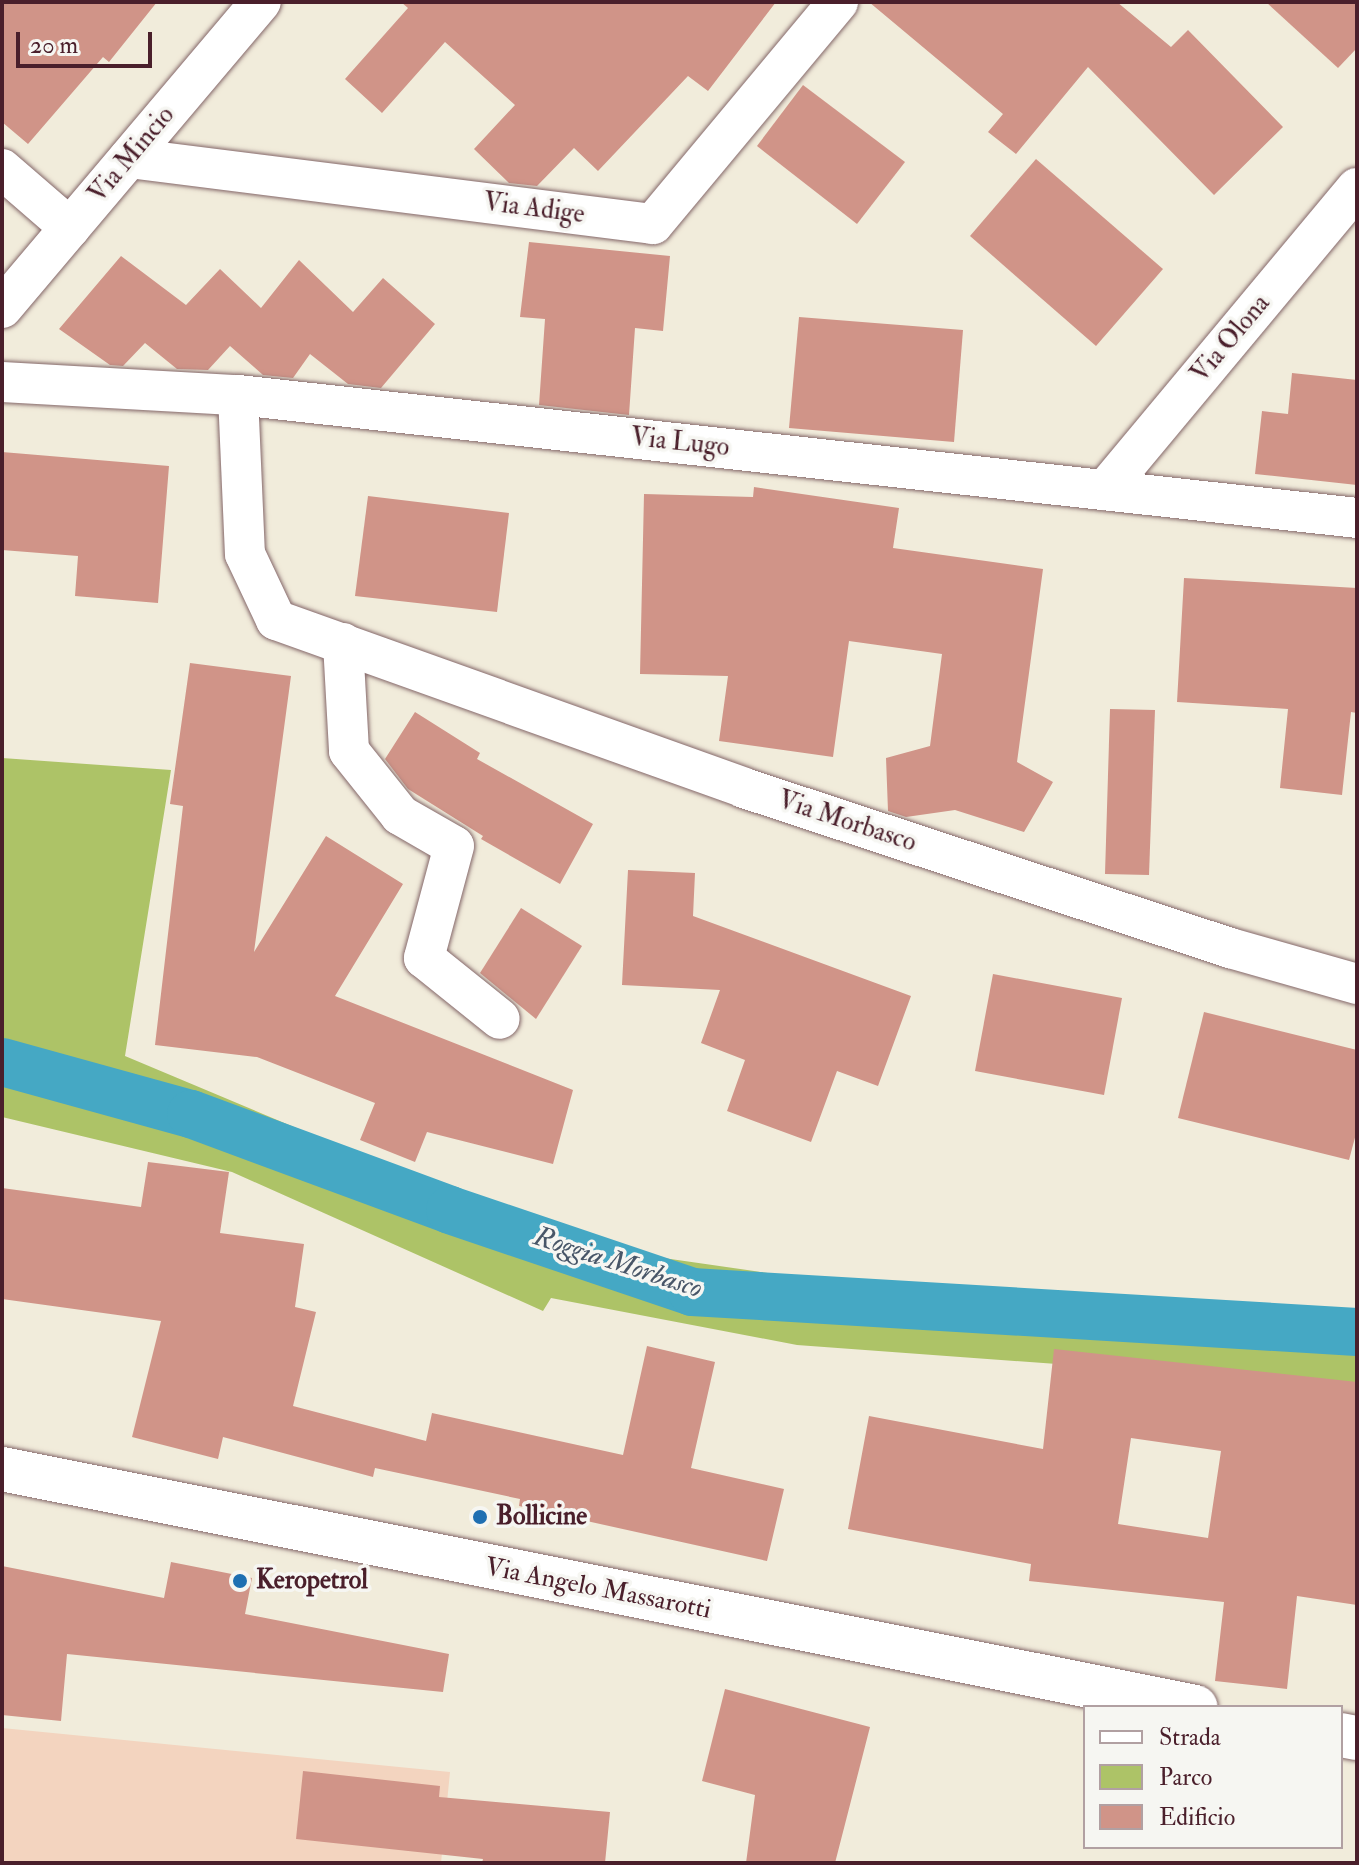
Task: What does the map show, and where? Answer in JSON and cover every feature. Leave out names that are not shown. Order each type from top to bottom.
[{"type":"street","name":"Via Mincio","points":[[2,308],[261,2]]},
{"type":"street","name":"Via Adige","points":[[129,158],[653,224],[838,2]]},
{"type":"street","points":[[2,169],[70,228]]},
{"type":"street","name":"Via Olona","points":[[1105,490],[1357,188]]},
{"type":"street","name":"Via Lugo","points":[[2,382],[238,395],[1357,518]]},
{"type":"street","name":"Via Morbasco","points":[[238,395],[245,554],[276,620],[744,788],[1230,948],[1357,984]]},
{"type":"street","points":[[343,643],[349,751],[400,815],[454,846],[424,958],[500,1019]]},
{"type":"street","name":"Via Angelo Massarotti","points":[[2,1469],[1185,1705]]},
{"type":"shaded area","points":[[2,1728],[450,1772],[441,1863],[2,1863]]},
{"type":"green space","points":[[2,758],[171,770],[125,1056],[501,1214],[594,1248],[775,1274],[1357,1317],[1357,1386],[797,1345],[551,1298],[543,1311],[232,1172],[2,1117]]},
{"type":"building","points":[[2,2],[157,2],[109,62],[103,57],[28,144],[2,122]]},
{"type":"building","points":[[401,2],[776,2],[708,91],[688,76],[598,171],[574,148],[537,186],[509,183],[474,149],[515,105],[445,42],[382,113],[345,79],[408,8]]},
{"type":"building","points":[[869,2],[1117,2],[1171,47],[1188,30],[1283,127],[1214,195],[1088,67],[1016,154],[988,132],[1003,114]]},
{"type":"building","points":[[1266,2],[1357,2],[1357,48],[1338,68]]},
{"type":"building","points":[[803,85],[905,162],[857,224],[757,146]]},
{"type":"building","points":[[1036,159],[1163,269],[1096,346],[970,236]]},
{"type":"building","points":[[529,242],[670,256],[663,331],[635,328],[629,415],[539,405],[545,319],[520,317]]},
{"type":"building","points":[[121,256],[186,305],[220,269],[261,308],[299,260],[353,312],[383,278],[435,324],[381,388],[348,384],[310,354],[293,378],[263,375],[230,346],[208,370],[177,369],[145,343],[123,366],[110,365],[59,329]]},
{"type":"building","points":[[799,317],[963,330],[954,442],[789,428]]},
{"type":"building","points":[[1292,373],[1357,380],[1357,485],[1255,474],[1262,411],[1288,414]]},
{"type":"building","points":[[2,452],[169,466],[158,603],[75,596],[78,556],[2,550]]},
{"type":"building","points":[[754,487],[899,508],[893,548],[1043,569],[1017,762],[1053,782],[1024,832],[955,810],[906,817],[888,811],[886,758],[930,746],[942,654],[849,641],[833,757],[719,741],[728,676],[640,674],[644,494],[753,497]]},
{"type":"building","points":[[368,496],[509,513],[497,612],[355,596]]},
{"type":"building","points":[[1184,578],[1357,588],[1357,713],[1351,712],[1342,795],[1280,788],[1288,709],[1177,702]]},
{"type":"building","points":[[190,663],[291,676],[254,952],[326,836],[403,884],[335,996],[573,1090],[553,1164],[427,1132],[415,1162],[360,1140],[375,1103],[257,1057],[155,1045],[183,806],[170,804]]},
{"type":"building","points":[[1110,709],[1155,710],[1149,875],[1105,874]]},
{"type":"building","points":[[415,712],[480,753],[477,759],[593,824],[560,884],[481,839],[483,836],[408,789],[385,759]]},
{"type":"building","points":[[628,870],[695,873],[693,916],[911,996],[878,1086],[837,1071],[811,1142],[727,1111],[745,1060],[701,1043],[720,990],[622,985]]},
{"type":"building","points":[[521,908],[582,946],[536,1019],[480,973]]},
{"type":"building","points":[[993,974],[1122,998],[1104,1095],[975,1071]]},
{"type":"building","points":[[1204,1012],[1357,1050],[1357,1130],[1349,1160],[1178,1118]]},
{"type":"building","points":[[148,1162],[229,1172],[220,1233],[304,1244],[295,1307],[316,1312],[293,1406],[426,1441],[432,1413],[623,1455],[647,1346],[715,1362],[691,1468],[784,1489],[767,1561],[519,1506],[520,1499],[375,1468],[373,1477],[223,1437],[218,1459],[132,1437],[161,1321],[2,1299],[2,1188],[141,1207]]},
{"type":"building","points":[[1054,1349],[1357,1382],[1357,1605],[1297,1596],[1287,1689],[1215,1681],[1224,1602],[1029,1581],[1031,1564],[848,1529],[869,1416],[1043,1449]],"holes":[[[1131,1438],[1221,1451],[1208,1538],[1118,1524]]]},
{"type":"building","points":[[171,1562],[252,1578],[245,1614],[449,1654],[443,1692],[67,1654],[61,1721],[2,1715],[2,1566],[164,1598]]},
{"type":"building","points":[[725,1689],[870,1727],[835,1863],[746,1863],[755,1795],[702,1781]]},
{"type":"building","points":[[303,1771],[440,1786],[439,1797],[610,1812],[605,1863],[482,1863],[483,1859],[296,1839]]},
{"type":"waterway","name":"Roggia Morbasco","points":[[2,1062],[191,1114],[450,1210],[692,1292],[1357,1332]]},
{"type":"place","name":"Bollicine","points":[[480,1517]]},
{"type":"place","name":"Keropetrol","points":[[240,1581]]}]
